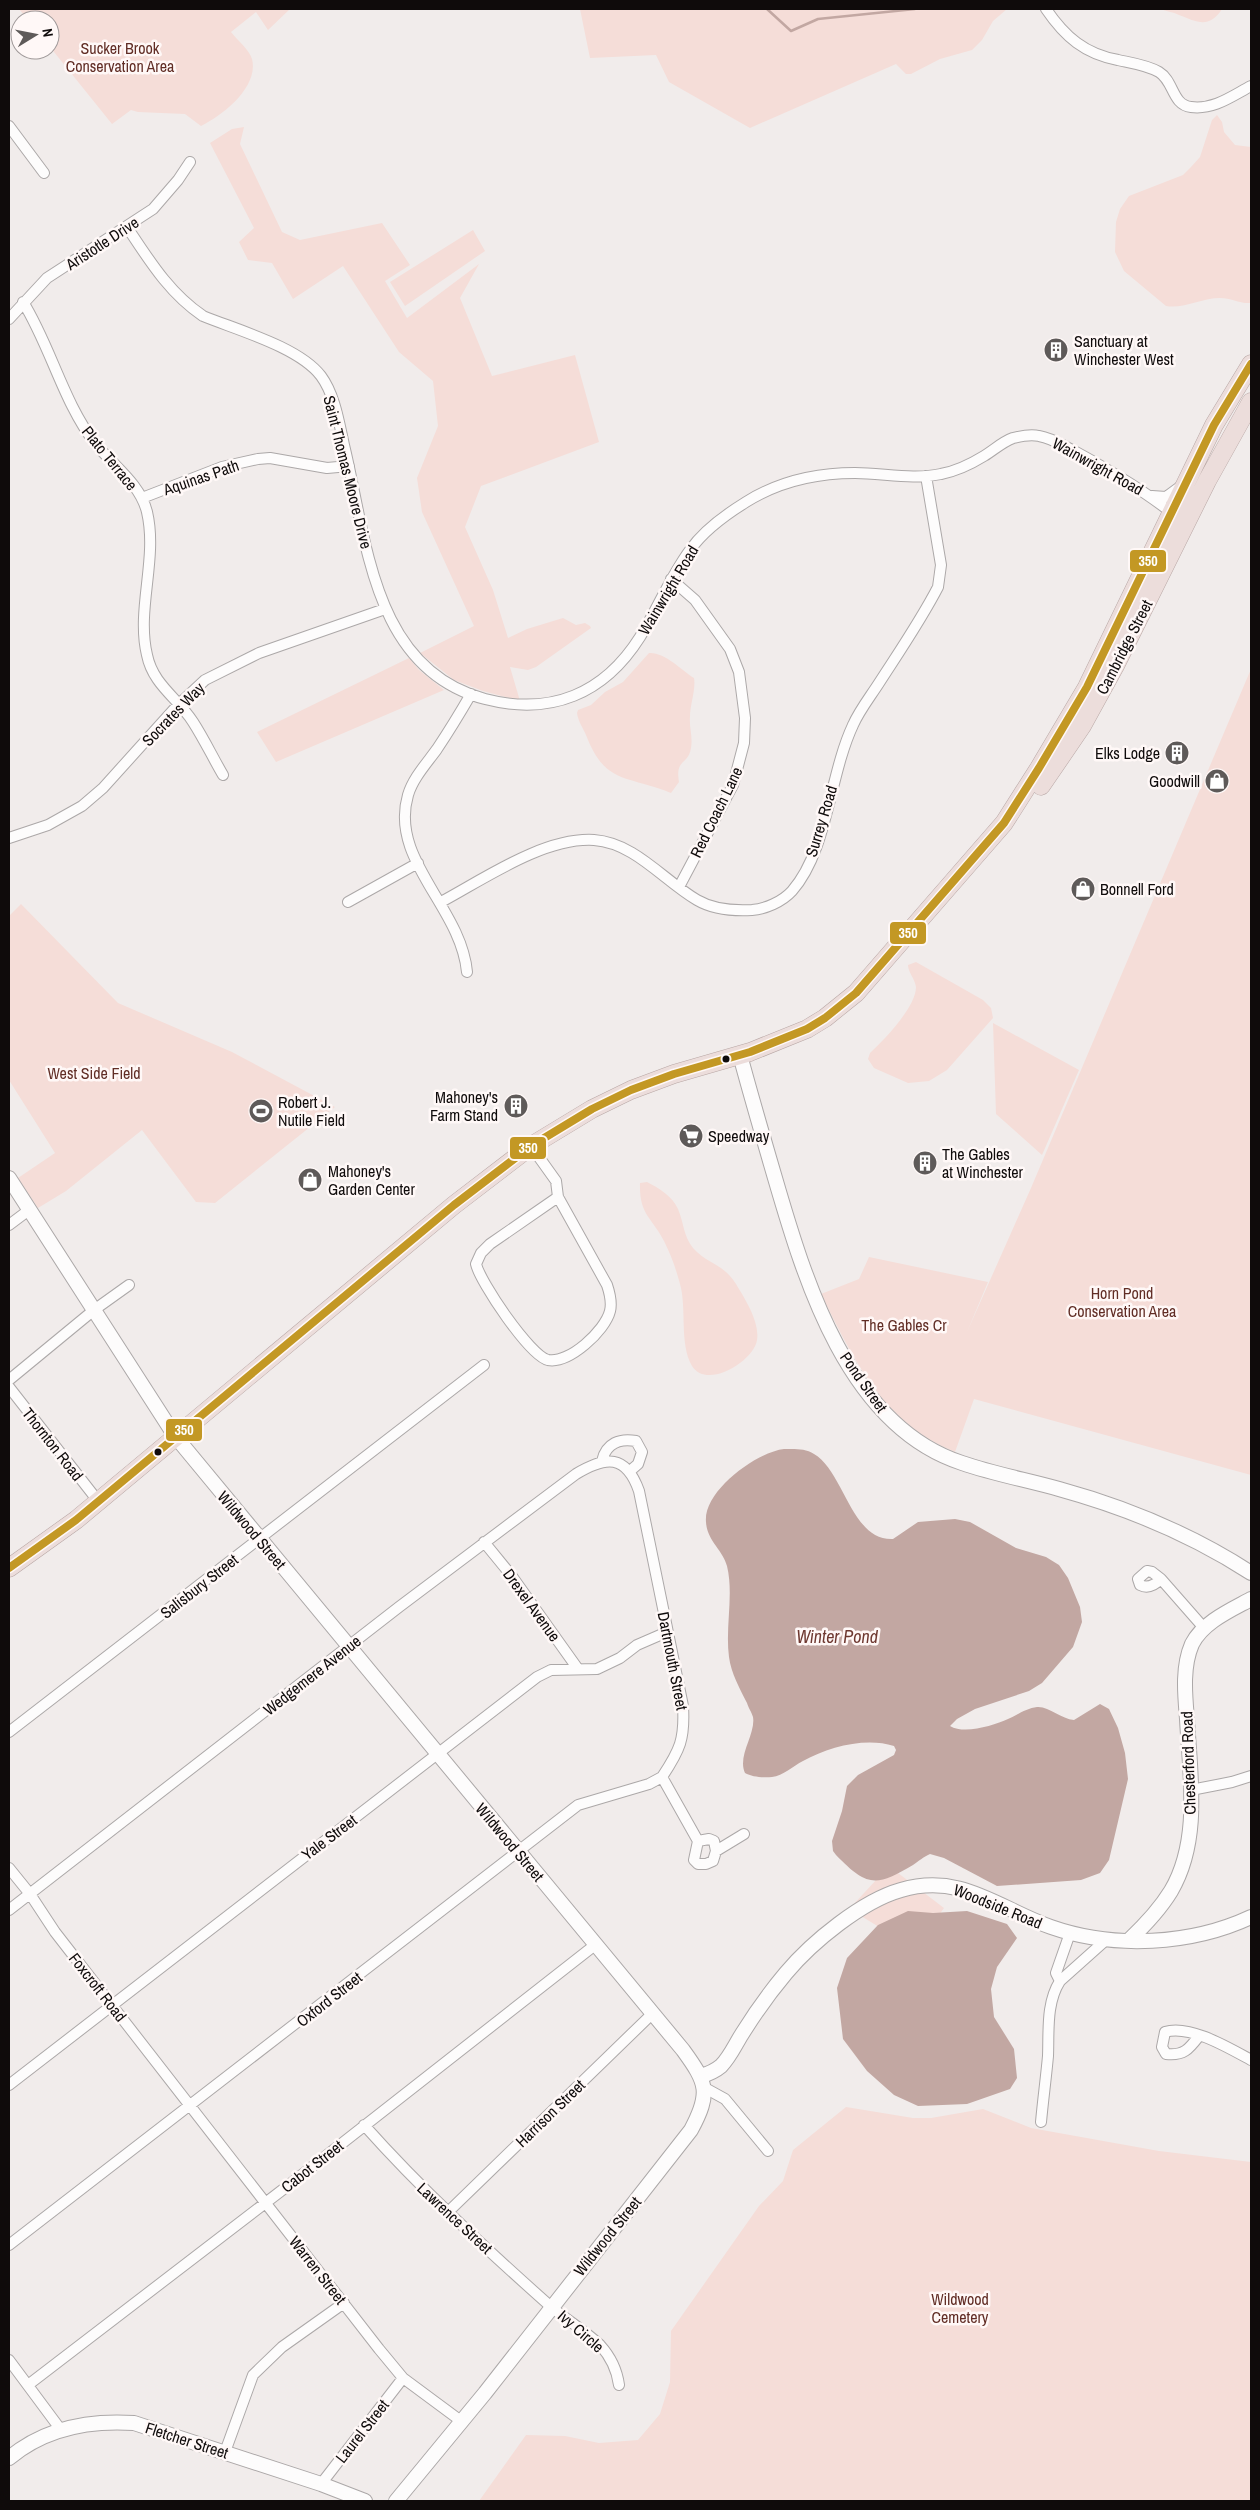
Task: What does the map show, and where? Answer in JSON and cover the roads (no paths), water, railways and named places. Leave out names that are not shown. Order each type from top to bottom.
[{"type":"highway","name":"Cambridge Street","points":[[1139,599],[1172,513],[1194,464],[1228,401],[1251,364]]},
{"type":"highway","name":"Cambridge Street","points":[[9,1568],[48,1541],[98,1501],[454,1205],[531,1146],[592,1109],[631,1090],[674,1074],[740,1055],[806,1029],[826,1018],[850,999],[881,967],[1004,823],[1054,744],[1251,402]]},
{"type":"street","points":[[1046,9],[1063,31],[1086,51],[1149,67],[1160,73],[1168,80],[1178,100],[1185,106],[1196,107],[1218,104],[1251,86]]},
{"type":"street","points":[[9,126],[44,173]]},
{"type":"street","name":"Aristotle Drive","points":[[9,319],[47,278],[127,227],[159,203],[190,162]]},
{"type":"street","name":"Saint Thomas Moore Drive","points":[[127,227],[163,280],[192,308],[203,316],[298,355],[314,367],[323,378],[335,407],[370,564],[385,609]]},
{"type":"street","name":"Plato Terrace","points":[[23,302],[37,324],[83,426],[95,444],[114,463],[142,498],[147,513],[150,542],[145,624],[146,654],[156,680],[194,723],[223,775]]},
{"type":"street","name":"Wainwright Road","points":[[385,609],[398,635],[417,658],[447,682],[471,694],[508,704],[540,705],[581,694],[605,678],[622,661],[640,636],[671,579],[691,548],[716,523],[745,502],[784,484],[804,478],[853,473],[926,476],[947,472],[970,464],[1011,439],[1040,436],[1055,441],[1151,496],[1172,513]]},
{"type":"street","name":"Aquinas Path","points":[[142,498],[222,467],[258,459],[270,458],[327,468],[349,466]]},
{"type":"street","name":"Wainwright Road","points":[[1151,496],[1166,497],[1175,492],[1194,464]]},
{"type":"street","name":"Surrey Road","points":[[441,902],[542,849],[584,840],[608,842],[629,850],[697,900],[713,907],[732,911],[758,909],[774,904],[790,893],[804,875],[817,844],[843,750],[853,724],[938,587],[941,565],[926,476]]},
{"type":"street","name":"Red Coach Lane","points":[[671,579],[695,600],[730,649],[738,672],[745,718],[744,743],[733,785],[679,887]]},
{"type":"street","name":"Socrates Way","points":[[9,838],[48,825],[82,806],[126,764],[179,704],[205,680],[259,653],[385,609]]},
{"type":"street","points":[[467,972],[463,948],[441,902],[407,842],[404,823],[409,793],[423,767],[454,723],[471,694]]},
{"type":"street","points":[[348,902],[418,863]]},
{"type":"street","name":"Pond Street","points":[[740,1055],[787,1221],[812,1292],[850,1366],[870,1396],[884,1412],[919,1441],[960,1463],[1060,1490],[1159,1522],[1217,1552],[1251,1574]]},
{"type":"street","points":[[531,1146],[556,1181],[558,1196],[607,1285],[611,1307],[604,1325],[592,1338],[568,1356],[552,1360],[536,1354],[522,1338],[481,1277],[476,1264],[480,1253],[490,1244],[558,1196]]},
{"type":"street","name":"Wildwood Street","points":[[9,1178],[175,1436],[519,1851],[652,2014],[703,2082],[702,2110],[691,2130],[396,2501]]},
{"type":"street","points":[[9,1225],[29,1210]]},
{"type":"street","points":[[9,1380],[94,1310],[129,1285]]},
{"type":"street","name":"Salisbury Street","points":[[9,1732],[484,1365]]},
{"type":"street","name":"Thornton Road","points":[[9,1387],[98,1501]]},
{"type":"street","points":[[624,1439],[636,1441],[642,1452],[638,1464],[626,1468],[610,1460],[602,1461],[603,1454],[613,1444],[624,1439]]},
{"type":"street","name":"Wedgemere Avenue","points":[[9,1910],[484,1542],[576,1474],[602,1461]]},
{"type":"street","name":"Dartmouth Street","points":[[626,1468],[639,1490],[667,1632],[684,1706],[684,1730],[675,1757],[662,1777]]},
{"type":"street","name":"Drexel Avenue","points":[[484,1542],[578,1669]]},
{"type":"street","points":[[1161,1579],[1204,1628]]},
{"type":"street","name":"Chesterford Road","points":[[1129,1940],[1161,1906],[1175,1882],[1189,1836],[1192,1810],[1185,1675],[1187,1658],[1193,1643],[1204,1628],[1251,1598]]},
{"type":"street","name":"Yale Street","points":[[9,2085],[537,1677],[551,1670],[597,1669],[606,1666],[637,1645],[667,1632]]},
{"type":"street","points":[[1191,1790],[1232,1782],[1251,1776]]},
{"type":"street","points":[[662,1777],[698,1841],[694,1860],[698,1864],[706,1864],[713,1861],[716,1851],[714,1841],[709,1839],[698,1841]]},
{"type":"street","name":"Oxford Street","points":[[9,2245],[578,1805],[649,1784],[662,1777]]},
{"type":"street","points":[[716,1851],[744,1834]]},
{"type":"street","name":"Foxcroft Road","points":[[9,1868],[30,1894],[55,1932],[190,2105]]},
{"type":"street","name":"Woodside Road","points":[[703,2082],[726,2060],[785,1973],[816,1940],[876,1901],[901,1890],[924,1885],[962,1888],[1018,1914],[1070,1933],[1107,1939],[1158,1940],[1226,1929],[1251,1917]]},
{"type":"street","points":[[1060,1981],[1056,1973],[1070,1933]]},
{"type":"street","points":[[1041,2122],[1048,2057],[1048,2024],[1054,1991],[1060,1981],[1107,1939]]},
{"type":"street","name":"Cabot Street","points":[[28,2385],[595,1944]]},
{"type":"street","name":"Harrison Street","points":[[448,2212],[652,2014]]},
{"type":"street","points":[[1199,2036],[1251,2060]]},
{"type":"street","points":[[703,2082],[725,2099],[768,2151]]},
{"type":"street","name":"Warren Street","points":[[190,2105],[403,2378],[461,2421]]},
{"type":"street","name":"Lawrence Street","points":[[364,2125],[408,2174],[551,2306]]},
{"type":"street","points":[[225,2452],[253,2375],[282,2347],[344,2303]]},
{"type":"street","name":"Ivy Circle","points":[[551,2306],[599,2344],[614,2368],[619,2385]]},
{"type":"street","points":[[9,2360],[61,2430]]},
{"type":"street","name":"Laurel Street","points":[[321,2484],[403,2378]]},
{"type":"street","name":"Fletcher Street","points":[[9,2458],[46,2435],[76,2425],[112,2422],[134,2423],[321,2484],[359,2500]]},
{"type":"water","name":"Winter Pond","points":[[784,1449],[807,1451],[814,1454],[824,1463],[857,1517],[867,1529],[879,1537],[893,1539],[918,1522],[955,1519],[970,1522],[1016,1548],[1046,1557],[1059,1565],[1068,1578],[1080,1607],[1082,1622],[1073,1647],[1042,1683],[1029,1691],[975,1709],[957,1719],[950,1726],[963,1730],[979,1728],[1037,1707],[1046,1708],[1074,1720],[1100,1704],[1109,1709],[1118,1728],[1125,1753],[1128,1779],[1109,1860],[1100,1873],[1081,1880],[997,1886],[944,1858],[930,1854],[890,1877],[881,1880],[864,1878],[847,1866],[836,1855],[833,1851],[832,1841],[842,1811],[847,1786],[858,1775],[894,1755],[896,1750],[894,1746],[883,1743],[847,1745],[824,1751],[776,1776],[758,1777],[745,1773],[743,1759],[752,1731],[753,1717],[736,1681],[730,1663],[728,1646],[729,1577],[725,1560],[707,1529],[707,1510],[722,1486],[734,1475],[760,1457]]},
{"type":"water","points":[[908,1911],[933,1913],[967,1911],[1007,1924],[1017,1938],[997,1967],[991,1989],[994,2017],[1014,2049],[1017,2078],[1010,2089],[967,2104],[918,2106],[894,2095],[867,2071],[843,2039],[837,1988],[847,1958],[878,1925]]},
{"type":"waterway","points":[[767,9],[791,31],[818,19],[915,9]]},
{"type":"place","name":"Sanctuary at Winchester West","points":[[1056,350]]},
{"type":"place","name":"Elks Lodge","points":[[1177,753]]},
{"type":"place","name":"Goodwill","points":[[1217,781]]},
{"type":"place","name":"Bonnell Ford","points":[[1083,889]]},
{"type":"place","name":"Mahoney's Farm Stand","points":[[516,1106]]},
{"type":"place","name":"Robert J. Nutile Field","points":[[261,1111]]},
{"type":"place","name":"Speedway","points":[[691,1136]]},
{"type":"place","name":"The Gables at Winchester","points":[[925,1163]]},
{"type":"place","name":"Mahoney's Garden Center","points":[[310,1180]]},
{"type":"park label","name":"Sucker Brook Conservation Area","points":[[120,57]]},
{"type":"park label","name":"West Side Field","points":[[94,1073]]},
{"type":"park label","name":"Horn Pond Conservation Area","points":[[1122,1302]]},
{"type":"park label","name":"The Gables Cr","points":[[904,1325]]},
{"type":"park label","name":"Wildwood Cemetery","points":[[960,2308]]}]
